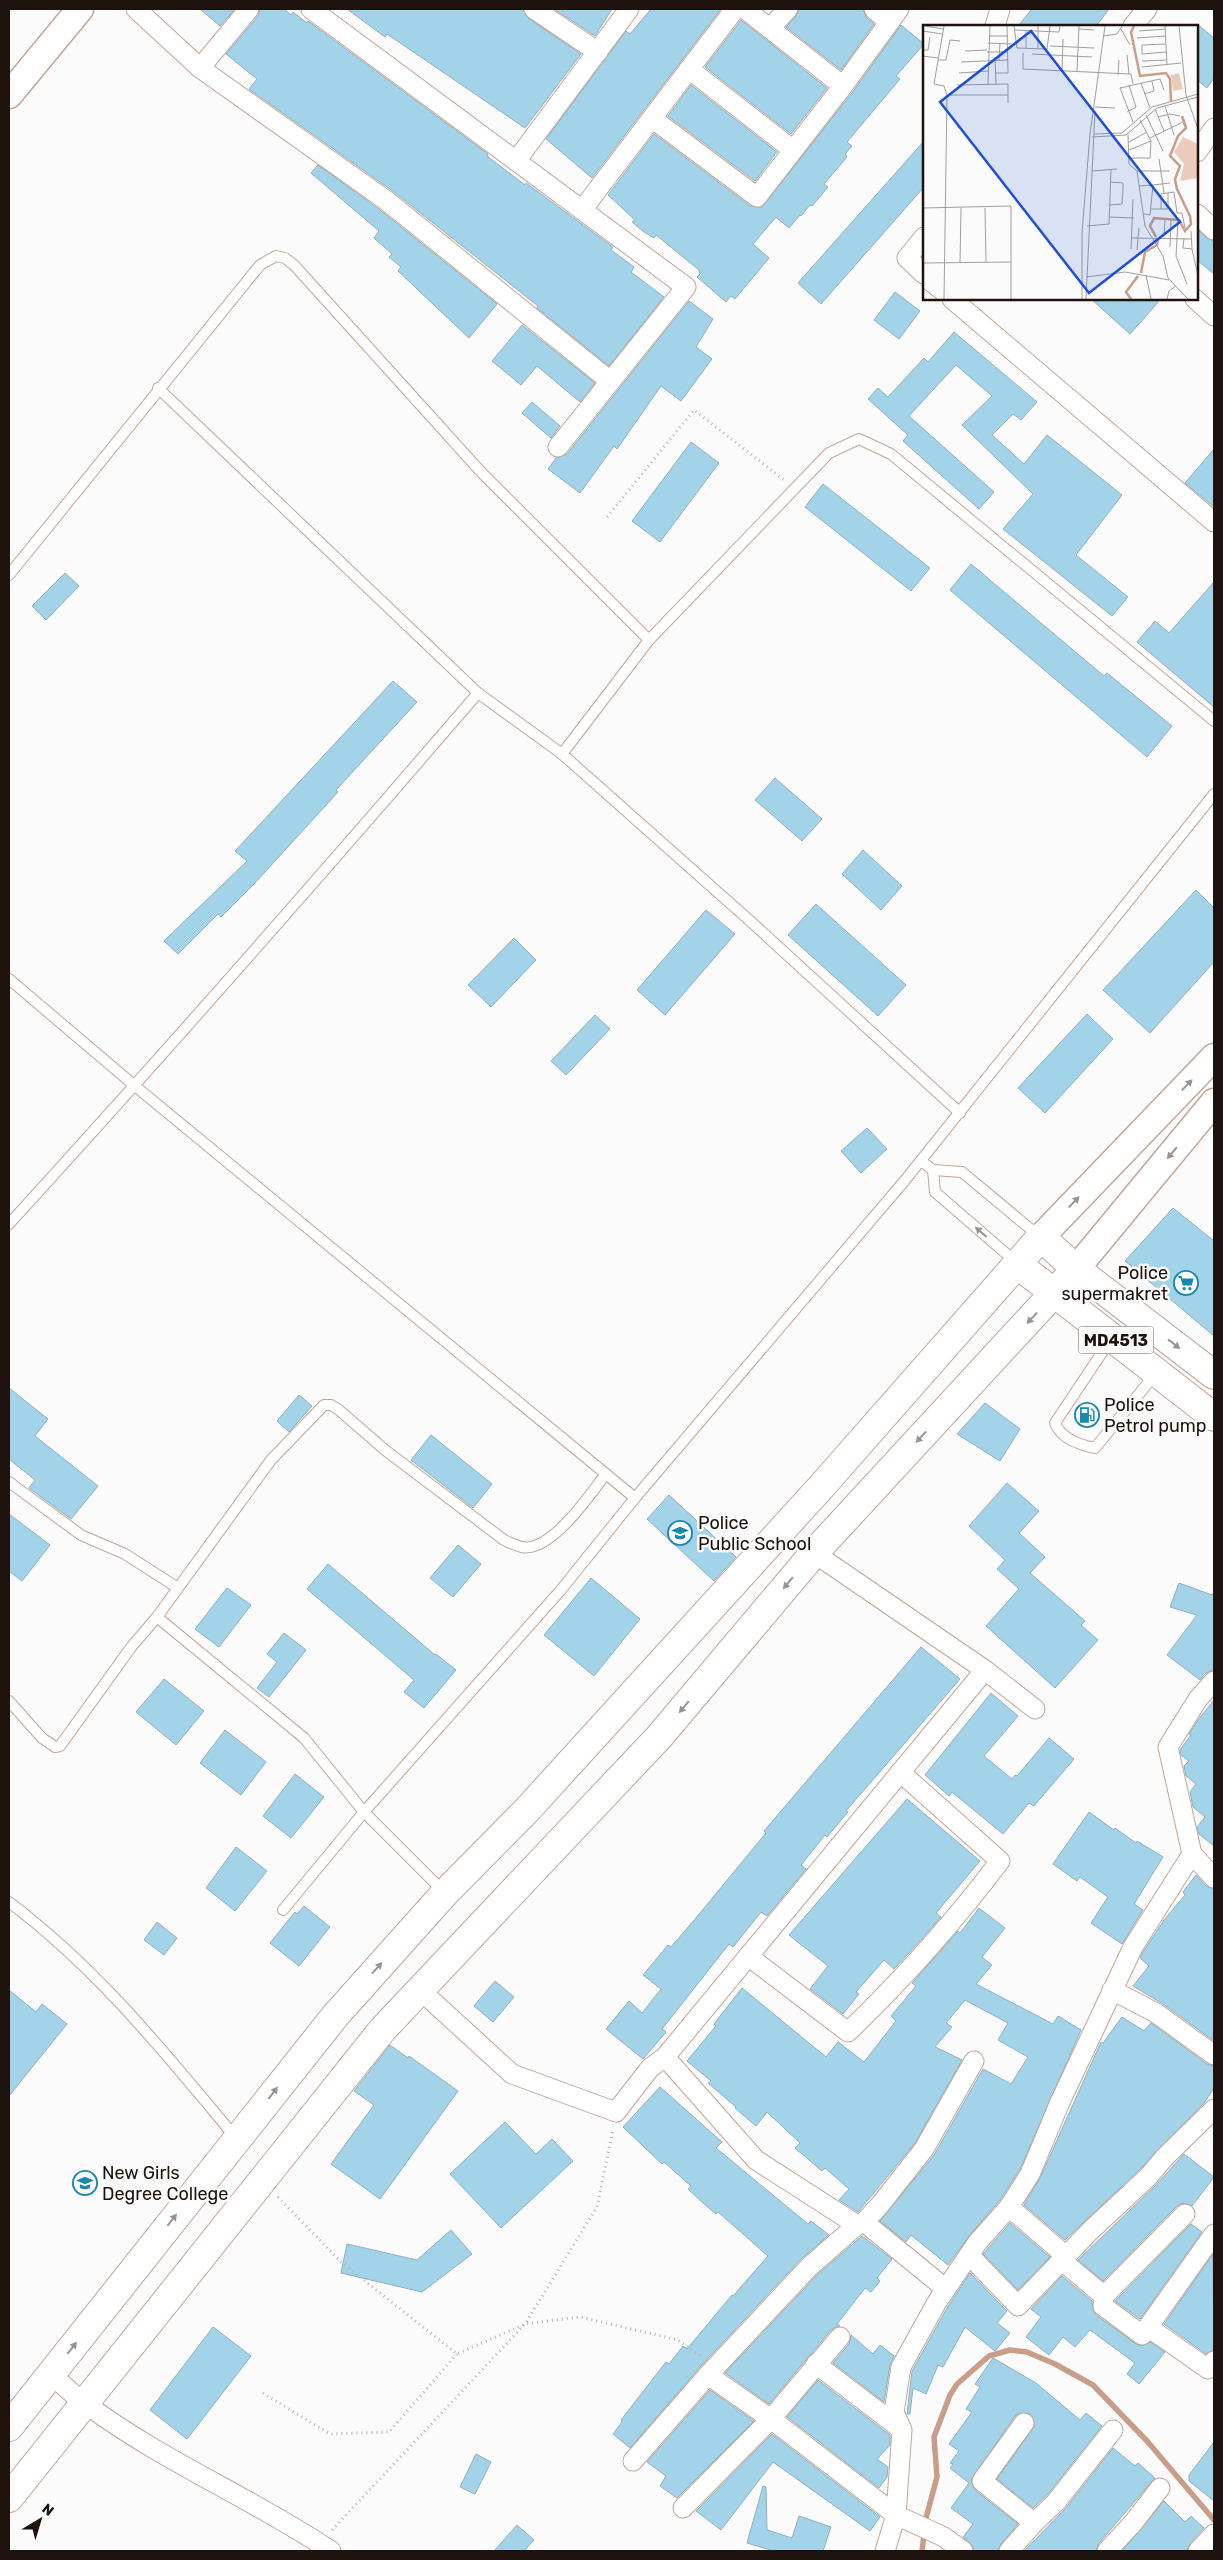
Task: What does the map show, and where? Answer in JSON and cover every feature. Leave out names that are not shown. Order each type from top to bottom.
[{"type":"main road","points":[[9,95],[80,9]]},
{"type":"main road","points":[[9,2427],[335,2016],[445,1893],[527,1810],[808,1502],[1041,1237],[1214,1057]]},
{"type":"main road","points":[[9,2498],[383,2029],[659,1736],[814,1553],[1056,1293],[1214,1102]]},
{"type":"main road","name":"MD4513","points":[[1041,1237],[1076,1269],[1214,1375]]},
{"type":"main road","name":"MD4513","points":[[1017,1264],[1214,1417]]},
{"type":"street","points":[[136,9],[200,68],[387,201],[610,381]]},
{"type":"street","points":[[200,68],[249,9]]},
{"type":"street","points":[[311,9],[686,287],[558,448]]},
{"type":"street","points":[[534,9],[598,52]]},
{"type":"street","points":[[516,160],[629,9]]},
{"type":"street","points":[[582,210],[735,9]]},
{"type":"street","points":[[745,9],[843,86]]},
{"type":"street","points":[[770,28],[788,9]]},
{"type":"street","points":[[653,119],[757,197],[843,86],[894,15],[874,9]]},
{"type":"street","points":[[995,25],[1000,9]]},
{"type":"street","points":[[1134,25],[1147,9]]},
{"type":"street","points":[[689,69],[793,150]]},
{"type":"street","points":[[1198,151],[1214,128]]},
{"type":"street","points":[[1198,215],[1214,230]]},
{"type":"street","points":[[923,238],[908,258],[923,273]]},
{"type":"street","points":[[953,300],[1214,522]]},
{"type":"street","points":[[1195,300],[1214,316]]},
{"type":"street","points":[[814,1553],[985,1670],[1035,1709]]},
{"type":"street","points":[[420,1990],[512,2074],[616,2112],[650,2068],[665,2057],[985,1670]]},
{"type":"street","points":[[1211,1690],[1168,1747],[1192,1854],[1214,1878]]},
{"type":"street","points":[[748,1956],[848,2032],[883,1998],[967,1904],[1000,1861],[900,1772]]},
{"type":"street","points":[[885,2551],[896,2514],[902,2430],[894,2412],[901,2368],[946,2289],[969,2255],[1009,2207],[1030,2174],[1060,2102],[1133,1947],[1192,1854]]},
{"type":"street","points":[[1112,1990],[1156,2013],[1214,2055]]},
{"type":"street","points":[[665,2057],[756,2160],[860,2224],[946,2289]]},
{"type":"street","points":[[633,2461],[809,2267],[860,2224],[924,2149],[974,2061]]},
{"type":"street","points":[[969,2255],[1018,2306],[1063,2258],[1148,2177],[1164,2158],[1214,2109]]},
{"type":"street","points":[[1009,2207],[1104,2296]]},
{"type":"street","points":[[1185,2214],[1104,2296],[1103,2306],[1142,2335],[1214,2234]]},
{"type":"street","points":[[1148,2327],[1208,2370],[1214,2361]]},
{"type":"street","points":[[683,2508],[771,2419],[840,2337]]},
{"type":"street","points":[[816,2364],[902,2430]]},
{"type":"street","points":[[712,2372],[896,2514],[944,2537],[963,2551]]},
{"type":"street","points":[[51,2374],[85,2404],[141,2441],[325,2547]]},
{"type":"street","points":[[1024,2423],[982,2481],[1034,2523]]},
{"type":"street","points":[[1010,2551],[1034,2523],[1056,2502],[1113,2430]]},
{"type":"street","points":[[1107,2551],[1133,2523],[1160,2488]]},
{"type":"street","points":[[1198,2551],[1214,2534]]},
{"type":"lane","points":[[9,575],[158,388],[260,265],[276,256],[284,258],[294,265],[481,472],[649,640]]},
{"type":"lane","points":[[158,388],[478,693],[562,754],[756,926],[960,1113]]},
{"type":"lane","points":[[562,754],[649,640],[829,453],[859,439],[891,454],[1214,720]]},
{"type":"lane","points":[[9,1224],[135,1086],[325,871],[478,693]]},
{"type":"lane","points":[[282,1910],[364,1812],[560,1591],[635,1498],[921,1161],[1214,794]]},
{"type":"lane","points":[[9,978],[135,1086],[635,1498]]},
{"type":"lane","points":[[921,1161],[933,1170],[962,1172],[1041,1237]]},
{"type":"lane","points":[[933,1170],[935,1192],[1017,1264]]},
{"type":"lane","points":[[1112,1338],[1055,1423],[1058,1431],[1083,1446],[1095,1448],[1156,1372]]},
{"type":"lane","points":[[9,1701],[42,1738],[55,1747],[60,1746],[271,1460],[324,1405],[331,1405],[339,1410],[385,1450],[504,1540],[523,1548],[538,1546],[564,1526],[606,1474]]},
{"type":"lane","points":[[9,1482],[81,1535],[125,1554],[178,1588]]},
{"type":"lane","points":[[157,1617],[304,1738],[364,1812],[445,1893]]},
{"type":"lane","points":[[9,1902],[71,1954],[124,2005],[237,2139]]},
{"type":"path","points":[[606,516],[694,410],[794,488]]},
{"type":"path","points":[[325,2547],[525,2324],[598,2207],[616,2112]]},
{"type":"path","points":[[262,2180],[341,2262],[457,2354]]},
{"type":"path","points":[[263,2393],[330,2434],[390,2432],[457,2354],[525,2324],[580,2317],[678,2340],[712,2372]]},
{"type":"building","points":[[200,9],[235,9],[220,26]]},
{"type":"building","points":[[260,9],[284,9],[291,15],[293,12],[307,23],[308,21],[488,154],[487,156],[525,185],[526,183],[613,247],[611,250],[634,267],[631,272],[664,297],[609,366],[537,308],[538,306],[394,192],[249,89],[257,79],[226,54],[258,16]]},
{"type":"building","points":[[347,9],[523,9],[528,18],[581,54],[525,128],[387,34],[385,37]]},
{"type":"building","points":[[554,9],[612,9],[595,36]]},
{"type":"building","points":[[651,9],[721,9],[592,178],[546,139],[626,31],[630,34]]},
{"type":"building","points":[[799,9],[863,9],[866,17],[874,24],[841,70],[786,27],[796,16]]},
{"type":"building","points":[[1032,9],[1109,9],[1097,25],[1019,25]]},
{"type":"building","points":[[741,20],[827,88],[791,134],[705,67]]},
{"type":"building","points":[[901,25],[923,43],[896,76],[900,79],[847,142],[852,146],[845,154],[847,157],[824,184],[828,187],[812,206],[810,205],[789,228],[776,217],[753,244],[769,258],[735,299],[731,296],[726,302],[697,277],[700,274],[699,270],[656,235],[654,238],[644,232],[632,222],[635,220],[608,195],[654,134],[750,206],[762,207],[852,93]]},
{"type":"building","points":[[1197,25],[1214,38],[1214,78],[1207,88],[1198,81]]},
{"type":"building","points":[[691,85],[777,152],[755,181],[668,116]]},
{"type":"building","points":[[923,142],[923,188],[821,304],[798,283]]},
{"type":"building","points":[[318,165],[380,210],[497,304],[469,338],[398,271],[401,267],[389,257],[392,254],[374,238],[379,231],[311,173]]},
{"type":"building","points":[[1198,230],[1207,238],[1214,241],[1214,274],[1198,261]]},
{"type":"building","points":[[895,292],[920,311],[899,339],[874,320]]},
{"type":"building","points":[[1092,300],[1160,300],[1130,334]]},
{"type":"building","points":[[689,301],[713,319],[696,347],[712,359],[681,401],[661,386],[617,449],[614,446],[580,493],[548,469],[556,458],[567,454]]},
{"type":"building","points":[[522,325],[595,383],[580,402],[537,366],[521,385],[492,361]]},
{"type":"building","points":[[954,332],[1037,402],[1021,420],[1013,414],[992,435],[1024,464],[1047,435],[1122,495],[1076,555],[1128,597],[1112,616],[1003,529],[1033,494],[962,425],[992,396],[956,365],[909,416],[994,492],[979,509],[903,441],[908,435],[868,399],[878,388],[888,397],[924,358],[928,362]]},
{"type":"building","points":[[532,402],[560,426],[551,438],[522,413]]},
{"type":"building","points":[[691,442],[719,463],[660,542],[632,521]]},
{"type":"building","points":[[1214,449],[1214,507],[1185,483]]},
{"type":"building","points":[[823,484],[930,568],[911,591],[805,507]]},
{"type":"building","points":[[971,564],[1104,676],[1107,673],[1172,726],[1147,757],[950,590]]},
{"type":"building","points":[[65,573],[79,586],[46,620],[32,606]]},
{"type":"building","points":[[1214,582],[1214,707],[1137,642],[1155,621],[1169,633]]},
{"type":"building","points":[[393,681],[417,702],[336,790],[338,792],[254,884],[221,917],[218,914],[178,954],[164,941],[247,861],[235,851]]},
{"type":"building","points":[[775,778],[822,819],[802,841],[755,800]]},
{"type":"building","points":[[863,850],[902,886],[881,910],[842,874]]},
{"type":"building","points":[[1196,890],[1214,908],[1214,962],[1150,1033],[1103,990]]},
{"type":"building","points":[[816,904],[906,985],[878,1016],[788,935]]},
{"type":"building","points":[[706,910],[735,934],[665,1015],[637,990]]},
{"type":"building","points":[[514,938],[536,960],[491,1007],[468,985]]},
{"type":"building","points":[[1087,1014],[1113,1039],[1045,1113],[1018,1088]]},
{"type":"building","points":[[595,1015],[610,1029],[566,1075],[551,1061]]},
{"type":"building","points":[[867,1128],[887,1149],[861,1173],[841,1151]]},
{"type":"building","points":[[1173,1208],[1214,1241],[1214,1336],[1125,1261]]},
{"type":"building","points":[[9,1388],[48,1419],[35,1436],[98,1486],[71,1519],[29,1488],[35,1480],[9,1459]]},
{"type":"building","points":[[299,1395],[312,1406],[289,1432],[277,1421]]},
{"type":"building","points":[[985,1403],[1020,1429],[1000,1461],[957,1434]]},
{"type":"building","points":[[431,1435],[492,1484],[473,1508],[411,1460]]},
{"type":"building","points":[[1007,1483],[1039,1511],[1019,1533],[1045,1557],[1030,1573],[1085,1621],[1081,1625],[1098,1640],[1055,1688],[986,1626],[1019,1589],[997,1569],[1005,1560],[969,1526]]},
{"type":"building","points":[[669,1495],[736,1557],[714,1581],[647,1519]]},
{"type":"building","points":[[9,1514],[50,1545],[22,1581],[9,1571]]},
{"type":"building","points":[[458,1545],[481,1564],[453,1597],[430,1578]]},
{"type":"building","points":[[328,1564],[435,1655],[456,1670],[424,1708],[404,1692],[414,1680],[307,1589]]},
{"type":"building","points":[[591,1578],[640,1619],[594,1676],[544,1635]]},
{"type":"building","points":[[1179,1583],[1212,1595],[1214,1592],[1214,1670],[1206,1673],[1200,1680],[1167,1655],[1197,1615],[1170,1607]]},
{"type":"building","points":[[227,1588],[251,1605],[219,1647],[195,1629]]},
{"type":"building","points":[[284,1633],[306,1650],[269,1697],[257,1688],[277,1662],[267,1654]]},
{"type":"building","points":[[921,1647],[960,1679],[846,1811],[848,1812],[827,1837],[825,1835],[801,1865],[806,1869],[767,1916],[761,1912],[733,1947],[729,1944],[662,2029],[666,2032],[643,2059],[606,2029],[629,2001],[642,2013],[661,1989],[643,1975],[668,1945],[671,1947],[695,1919],[766,1833],[764,1831]]},
{"type":"building","points":[[164,1679],[204,1711],[176,1745],[136,1712]]},
{"type":"building","points":[[991,1693],[1018,1716],[984,1756],[1012,1779],[1015,1775],[1017,1776],[1049,1738],[1074,1759],[1034,1806],[1029,1803],[1003,1834],[952,1792],[949,1796],[925,1775]]},
{"type":"building","points":[[1214,1700],[1214,1846],[1199,1834],[1197,1827],[1205,1817],[1193,1807],[1190,1792],[1196,1784],[1186,1776],[1184,1766],[1189,1761],[1181,1755],[1180,1750],[1191,1735],[1189,1734],[1198,1720]]},
{"type":"building","points":[[225,1730],[266,1762],[241,1795],[200,1763]]},
{"type":"building","points":[[295,1774],[324,1797],[291,1838],[263,1816]]},
{"type":"building","points":[[907,1799],[980,1861],[936,1913],[941,1917],[919,1942],[894,1969],[884,1960],[856,1992],[859,1994],[843,2014],[810,1989],[828,1966],[789,1935]]},
{"type":"building","points":[[1089,1812],[1114,1830],[1115,1828],[1136,1843],[1137,1841],[1163,1857],[1134,1904],[1143,1910],[1122,1944],[1091,1923],[1108,1897],[1080,1877],[1077,1881],[1053,1864]]},
{"type":"building","points":[[236,1847],[267,1871],[235,1911],[206,1888]]},
{"type":"building","points":[[1196,1875],[1206,1886],[1214,1889],[1214,2041],[1163,2004],[1133,1986],[1149,1966],[1140,1958],[1143,1952],[1164,1920],[1185,1895],[1183,1892]]},
{"type":"building","points":[[304,1906],[330,1927],[299,1966],[270,1943],[295,1912],[297,1914]]},
{"type":"building","points":[[979,1908],[1005,1928],[982,1957],[992,1965],[976,1984],[1053,2024],[1058,2016],[1081,2030],[1020,2169],[1000,2200],[969,2236],[948,2265],[911,2235],[906,2242],[880,2221],[934,2155],[983,2069],[1011,2084],[1028,2057],[998,2040],[1008,2023],[965,2000],[946,2023],[952,2027],[935,2047],[962,2060],[915,2143],[858,2212],[839,2200],[849,2189],[825,2168],[822,2171],[795,2148],[800,2143],[767,2112],[756,2126],[708,2083],[711,2081],[687,2061],[716,2026],[714,2024],[742,1988],[826,2057],[838,2042],[864,2062],[896,2021],[891,2016],[916,1986],[912,1983],[958,1931],[960,1933]]},
{"type":"building","points":[[157,1922],[177,1938],[164,1955],[144,1940]]},
{"type":"building","points":[[495,1981],[514,1997],[493,2022],[474,2006]]},
{"type":"building","points":[[9,1990],[36,2012],[42,2004],[67,2024],[9,2096]]},
{"type":"building","points":[[1122,2017],[1144,2031],[1151,2023],[1207,2064],[1214,2066],[1214,2088],[1204,2103],[1140,2169],[1065,2240],[1024,2205],[1040,2178],[1101,2042],[1103,2043]]},
{"type":"building","points":[[390,2045],[408,2058],[409,2056],[458,2091],[380,2199],[331,2164],[374,2105],[354,2091]]},
{"type":"building","points":[[660,2087],[722,2142],[716,2148],[808,2224],[811,2221],[829,2235],[801,2259],[700,2367],[630,2448],[613,2434],[622,2422],[621,2420],[666,2362],[669,2364],[683,2346],[687,2349],[732,2295],[768,2256],[718,2212],[716,2214],[703,2203],[688,2189],[691,2186],[664,2162],[662,2164],[623,2127]]},
{"type":"building","points":[[505,2122],[536,2154],[552,2139],[573,2161],[501,2228],[450,2174]]},
{"type":"building","points":[[1184,2154],[1214,2177],[1192,2206],[1183,2203],[1177,2206],[1103,2281],[1078,2260],[1156,2185]]},
{"type":"building","points":[[1010,2223],[1050,2257],[1018,2290],[983,2254]]},
{"type":"building","points":[[1191,2224],[1202,2232],[1140,2319],[1115,2301]]},
{"type":"building","points":[[451,2230],[472,2254],[422,2292],[341,2273],[347,2244],[417,2260]]},
{"type":"building","points":[[862,2236],[892,2259],[877,2278],[880,2281],[871,2292],[865,2288],[837,2324],[840,2326],[831,2330],[769,2404],[725,2373],[817,2275]]},
{"type":"building","points":[[1213,2254],[1214,2350],[1206,2354],[1164,2324]]},
{"type":"building","points":[[970,2273],[1007,2311],[997,2323],[1010,2333],[995,2351],[965,2327],[943,2367],[938,2365],[926,2394],[913,2388],[910,2414],[907,2414],[912,2371],[947,2308]]},
{"type":"building","points":[[1062,2276],[1092,2301],[1093,2310],[1096,2315],[1136,2344],[1141,2346],[1150,2342],[1165,2352],[1139,2384],[1127,2374],[1135,2363],[1090,2330],[1075,2347],[1063,2337],[1049,2355],[1026,2337],[1041,2317],[1031,2309]]},
{"type":"building","points":[[213,2327],[251,2356],[187,2439],[150,2410]]},
{"type":"building","points":[[851,2335],[873,2354],[880,2345],[894,2356],[890,2365],[884,2402],[833,2363],[849,2344]]},
{"type":"building","points":[[993,2358],[1036,2383],[1080,2420],[1086,2413],[1102,2426],[1048,2494],[1033,2508],[997,2479],[1035,2425],[1030,2414],[1020,2413],[1015,2416],[971,2480],[975,2490],[1018,2524],[1001,2544],[998,2551],[974,2551],[973,2546],[963,2537],[973,2524],[951,2508],[969,2483],[950,2468],[953,2464],[950,2463],[959,2451],[949,2444],[972,2412],[966,2409],[980,2387],[975,2384]]},
{"type":"building","points":[[818,2380],[890,2435],[890,2445],[877,2459],[888,2467],[887,2477],[879,2488],[787,2417]]},
{"type":"building","points":[[710,2390],[754,2421],[677,2498],[660,2486],[666,2476],[647,2462]]},
{"type":"building","points":[[772,2434],[880,2517],[870,2531],[773,2462],[721,2530],[696,2511]]},
{"type":"building","points":[[1214,2442],[1214,2501],[1189,2481],[1189,2475]]},
{"type":"building","points":[[1113,2448],[1135,2466],[1138,2463],[1155,2478],[1099,2543],[1096,2551],[1024,2551],[1065,2509]]},
{"type":"building","points":[[476,2454],[491,2462],[475,2494],[460,2487]]},
{"type":"building","points":[[763,2486],[766,2487],[767,2530],[792,2538],[799,2516],[831,2527],[823,2551],[774,2551],[747,2543]]},
{"type":"building","points":[[1164,2501],[1185,2522],[1191,2516],[1204,2528],[1190,2543],[1187,2551],[1122,2551]]},
{"type":"building","points":[[517,2525],[534,2540],[524,2551],[494,2551]]},
{"type":"waterway","points":[[922,2551],[926,2518],[937,2477],[934,2437],[950,2395],[957,2384],[989,2356],[1010,2350],[1027,2352],[1055,2364],[1093,2385],[1147,2441],[1214,2520]]},
{"type":"place","name":"Police supermakret","points":[[1186,1283]]},
{"type":"place","name":"Police Petrol pump","points":[[1087,1415]]},
{"type":"place","name":"Police Public School","points":[[680,1533]]},
{"type":"place","name":"New Girls Degree College","points":[[85,2183]]}]
